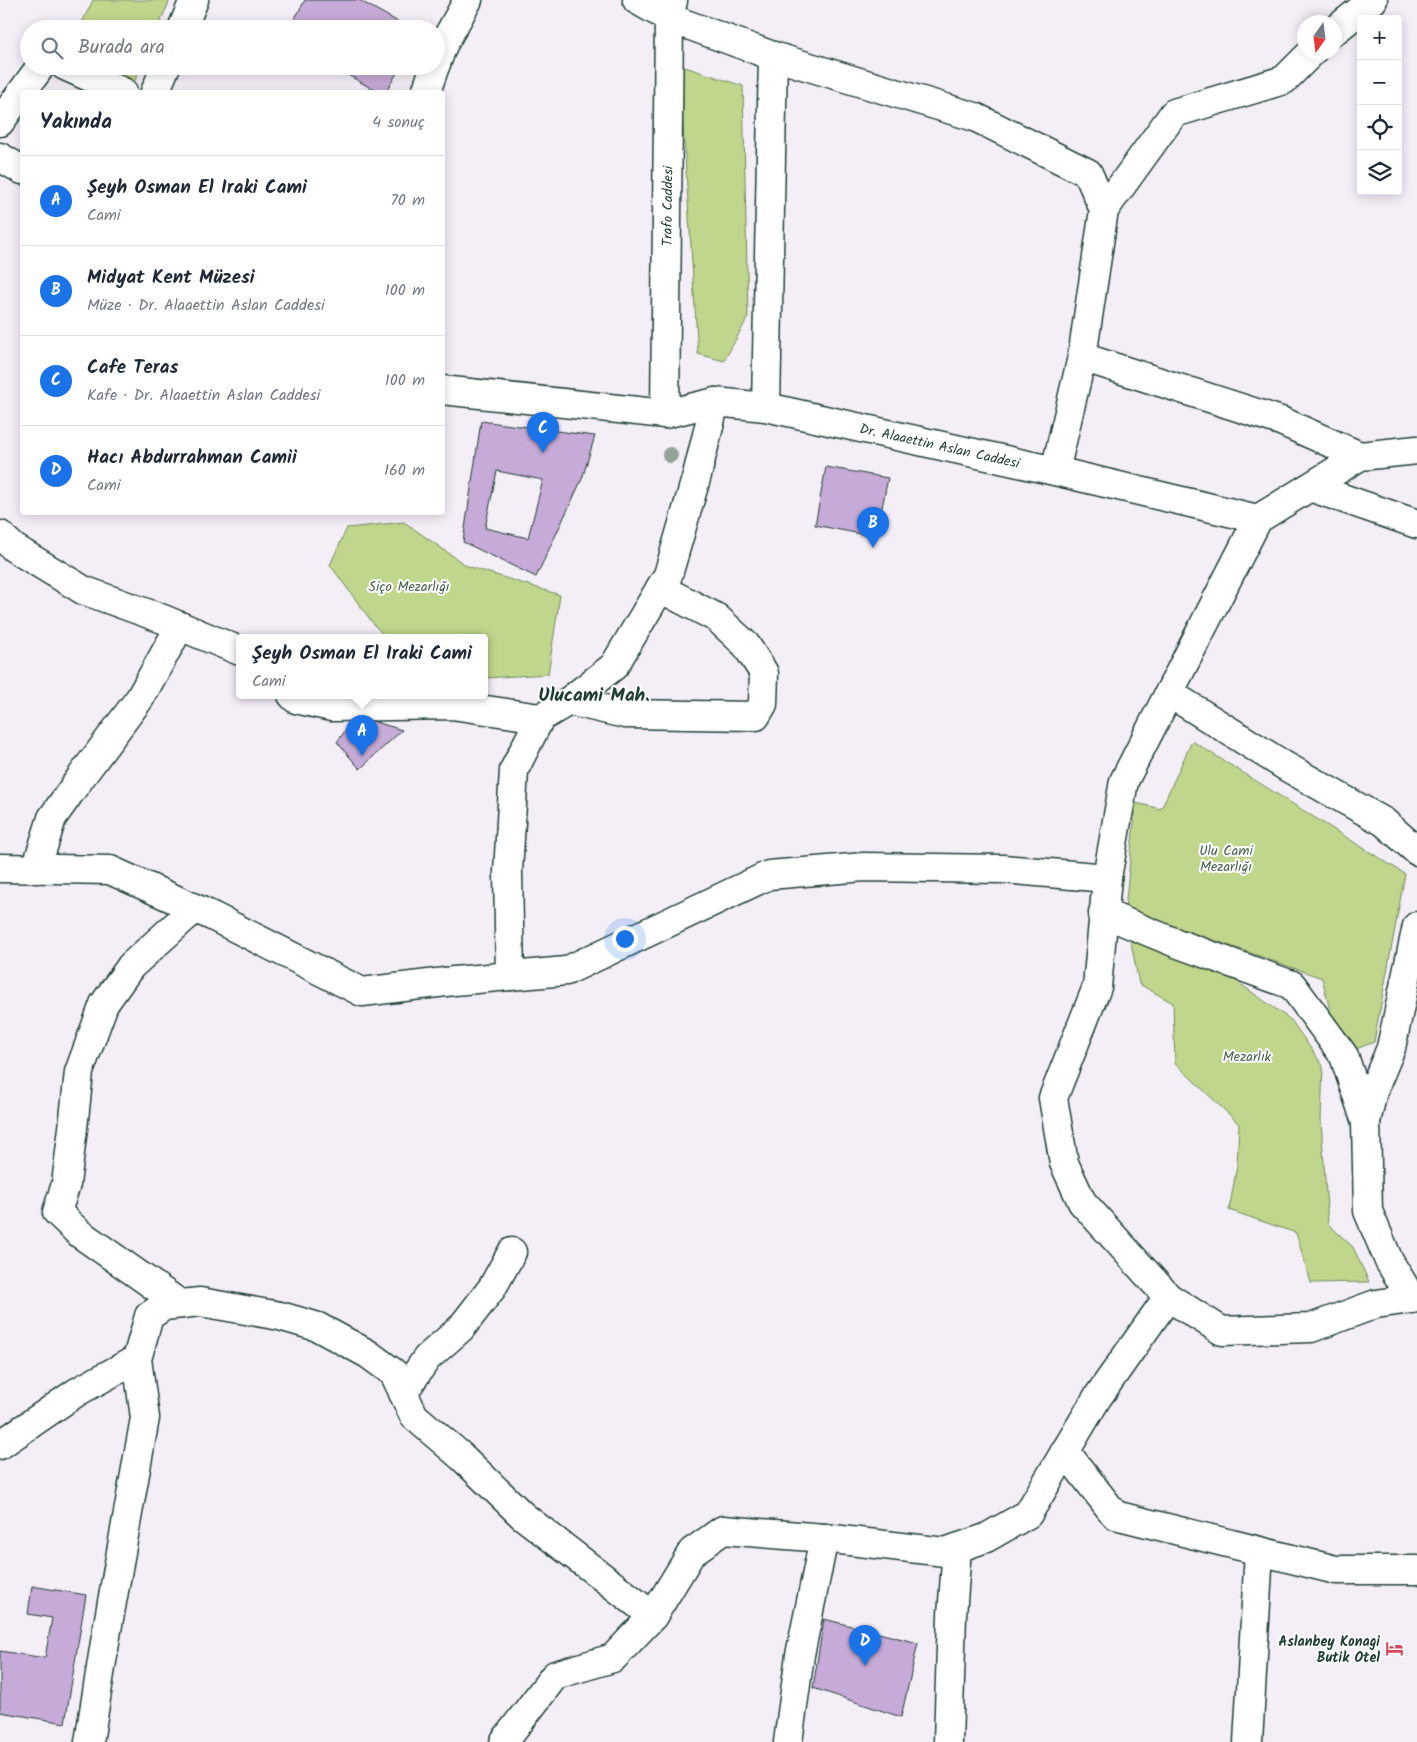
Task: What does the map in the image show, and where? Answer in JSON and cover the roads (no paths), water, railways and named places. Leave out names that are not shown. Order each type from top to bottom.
[{"type":"street","points":[[186,20],[194,0]]},
{"type":"street","points":[[445,42],[468,0]]},
{"type":"street","points":[[637,0],[671,9],[773,56],[975,117],[1088,173],[1104,210]]},
{"type":"street","points":[[1342,24],[1372,0]]},
{"type":"street","name":"Trafo Caddesi","points":[[665,414],[671,9]]},
{"type":"street","points":[[766,407],[773,56]]},
{"type":"street","points":[[1055,470],[1082,357],[1104,210],[1174,113],[1284,80],[1304,60]]},
{"type":"street","points":[[23,90],[34,75]]},
{"type":"street","points":[[85,75],[119,90]]},
{"type":"street","points":[[156,90],[162,75]]},
{"type":"street","points":[[427,90],[432,75]]},
{"type":"street","points":[[0,122],[20,95]]},
{"type":"street","points":[[0,157],[20,169]]},
{"type":"street","points":[[1082,357],[1280,420],[1360,456]]},
{"type":"street","name":"Dr. Alaaettin Aslan Caddesi","points":[[445,390],[665,414],[715,402],[766,407],[1055,470],[1258,518]]},
{"type":"street","points":[[510,976],[508,872],[514,770],[540,718],[569,701],[614,666],[668,575],[697,475],[715,402]]},
{"type":"street","points":[[1417,450],[1360,456],[1258,518],[1124,780],[1106,878],[1097,987],[1053,1098],[1064,1163],[1082,1202],[1168,1297],[1222,1331],[1311,1328],[1376,1304],[1415,1299],[1389,1261],[1368,1211],[1366,1122],[1373,1091],[1391,1048],[1417,926]]},
{"type":"street","points":[[1310,487],[1417,524]]},
{"type":"street","points":[[0,535],[14,548],[83,590],[180,626],[236,649]]},
{"type":"street","points":[[569,701],[625,714],[756,716],[763,704],[764,673],[746,645],[717,618],[660,588]]},
{"type":"street","points":[[36,869],[52,818],[140,698],[180,626]]},
{"type":"street","points":[[1169,693],[1284,766],[1384,822],[1417,851]]},
{"type":"street","points":[[296,699],[332,707],[452,705],[540,718]]},
{"type":"street","points":[[0,868],[110,870],[194,909],[362,992],[454,981],[566,972],[769,875],[864,867],[1003,869],[1106,878]]},
{"type":"street","points":[[180,1304],[80,1233],[57,1212],[66,1184],[79,1072],[104,1004],[131,966],[194,909]]},
{"type":"street","points":[[1104,913],[1176,943],[1292,985],[1344,1056],[1366,1122]]},
{"type":"street","points":[[403,1393],[427,1358],[461,1328],[492,1288],[512,1252]]},
{"type":"street","points":[[504,1742],[555,1675],[613,1658],[653,1616],[692,1552],[723,1530],[824,1538],[945,1552],[986,1538],[1028,1514],[1097,1398],[1168,1297]]},
{"type":"street","points":[[89,1742],[145,1418],[138,1359],[149,1316],[164,1306],[200,1302],[280,1316],[318,1327],[368,1354],[394,1373],[414,1416],[462,1457],[523,1516],[653,1616]]},
{"type":"street","points":[[0,1446],[77,1392],[138,1359]]},
{"type":"street","points":[[1066,1451],[1115,1515],[1336,1570],[1417,1570]]},
{"type":"street","points":[[788,1742],[800,1655],[824,1538]]},
{"type":"street","points":[[948,1742],[952,1615],[958,1548]]},
{"type":"street","points":[[1248,1742],[1259,1551]]},
{"type":"place","name":"Cafe Teras","points":[[543,453]]},
{"type":"place","name":"Midyat Kent Müzesi","points":[[873,548]]},
{"type":"place","name":"Şeyh Osman El Iraki Cami","points":[[362,756]]},
{"type":"place","name":"Aslanbey Konagi Butik Otel","points":[[1394,1649]]},
{"type":"place","name":"Hacı Abdurrahman Camii","points":[[865,1666]]},
{"type":"district","name":"Ulucami Mah.","points":[[594,694]]},
{"type":"park label","name":"Siço Mezarlığı","points":[[409,586]]},
{"type":"park label","name":"Ulu Cami Mezarlığı","points":[[1226,858]]},
{"type":"park label","name":"Mezarlık","points":[[1247,1056]]}]
